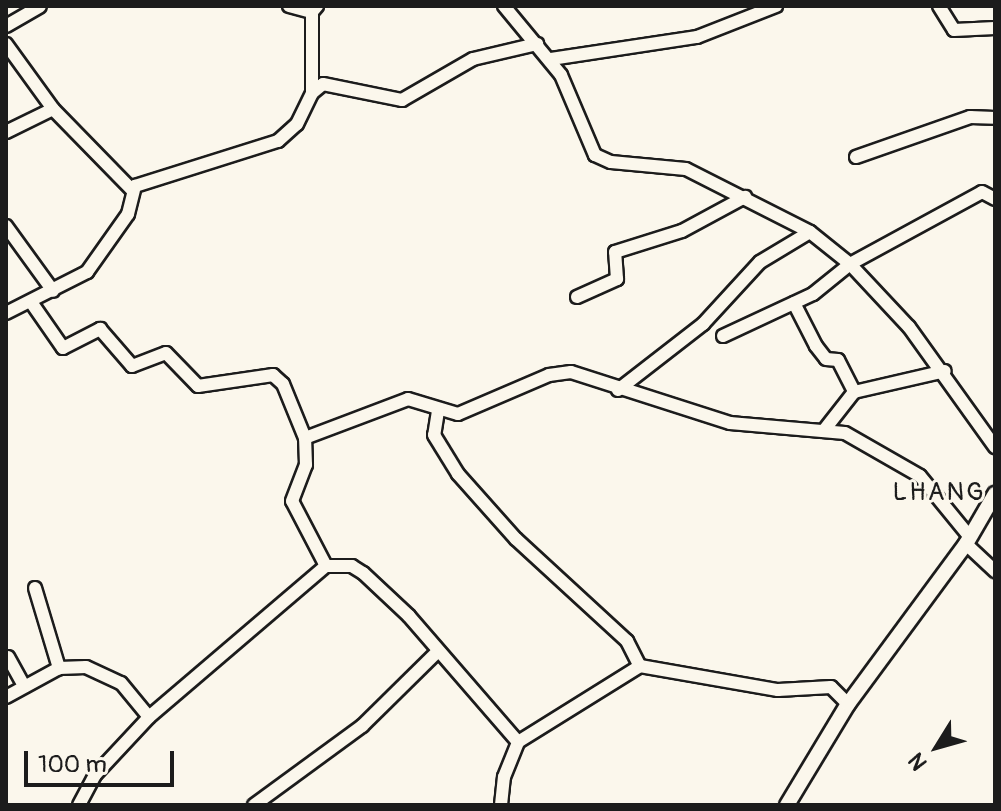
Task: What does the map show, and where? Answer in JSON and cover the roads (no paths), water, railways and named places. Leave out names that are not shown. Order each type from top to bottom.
[{"type":"street","points":[[6,26],[40,6]]},
{"type":"street","points":[[131,189],[278,141],[297,124],[312,93],[315,9],[289,6]]},
{"type":"street","points":[[504,6],[551,59],[595,155],[611,162],[686,169],[810,232],[850,264],[945,371],[995,447]]},
{"type":"street","points":[[551,59],[688,39],[752,10],[776,6]]},
{"type":"street","points":[[939,6],[954,30],[995,28]]},
{"type":"street","points":[[6,44],[53,109],[131,189]]},
{"type":"street","points":[[312,93],[331,83],[402,100],[473,59],[537,44]]},
{"type":"street","points":[[6,132],[53,109]]},
{"type":"street","points":[[856,157],[970,117],[995,118]]},
{"type":"street","points":[[6,313],[53,291],[94,264],[111,231],[128,214],[131,189]]},
{"type":"street","points":[[723,336],[794,303],[850,264],[982,192],[995,199]]},
{"type":"street","points":[[577,297],[617,279],[615,252],[682,231],[745,197]]},
{"type":"street","points":[[6,226],[53,291]]},
{"type":"street","points":[[618,390],[703,324],[760,262],[810,232]]},
{"type":"street","points":[[31,302],[63,348],[100,329],[132,366],[166,353],[198,386],[273,375],[283,384],[305,438],[306,465],[292,501],[326,566]]},
{"type":"street","points":[[794,303],[816,346],[826,359],[838,360],[854,392]]},
{"type":"street","points":[[825,429],[854,392],[945,371]]},
{"type":"street","points":[[305,438],[408,399],[450,415],[478,408],[559,372],[730,423],[845,433],[920,476],[995,571]]},
{"type":"street","points":[[438,411],[434,435],[458,474],[516,539],[627,641],[640,666]]},
{"type":"street","points":[[787,805],[848,704],[968,540],[995,494]]},
{"type":"street","points":[[79,805],[95,775],[149,717],[326,566],[357,569],[438,651],[518,742]]},
{"type":"street","points":[[35,588],[59,668]]},
{"type":"street","points":[[254,805],[362,726],[438,651]]},
{"type":"street","points":[[8,657],[24,686]]},
{"type":"street","points":[[501,805],[504,777],[518,742],[640,666],[778,690],[831,687],[848,704]]},
{"type":"street","points":[[6,697],[59,668],[110,674],[149,717]]},
{"type":"district","name":"LHANG","points":[[939,493]]}]
